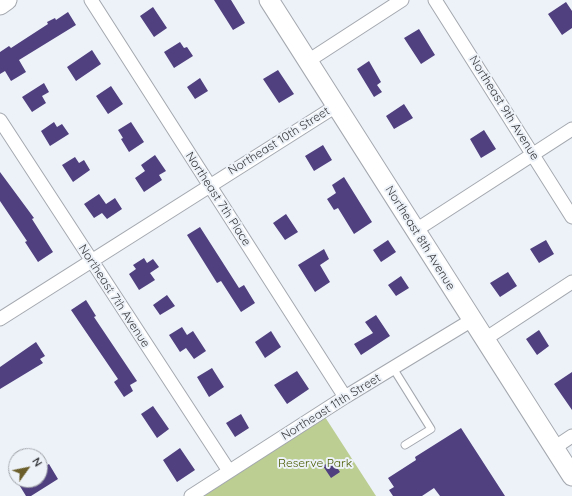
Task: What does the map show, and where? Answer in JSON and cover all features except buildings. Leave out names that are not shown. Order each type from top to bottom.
[{"type":"street","points":[[0,5],[7,0]]},
{"type":"street","name":"Northeast 7th Place","points":[[91,0],[345,397]]},
{"type":"street","name":"Northeast 8th Avenue","points":[[269,0],[572,476]]},
{"type":"street","points":[[308,61],[402,0]]},
{"type":"street","name":"Northeast 9th Avenue","points":[[435,0],[572,217]]},
{"type":"street","name":"Northeast 10th Street","points":[[0,319],[336,106]]},
{"type":"street","name":"Northeast 7th Avenue","points":[[0,120],[90,261],[229,471]]},
{"type":"street","points":[[416,230],[572,129]]},
{"type":"street","points":[[485,339],[572,282]]},
{"type":"street","name":"Northeast 11th Street","points":[[191,496],[345,397],[472,320]]},
{"type":"street","points":[[554,448],[572,436]]},
{"type":"lane","points":[[393,368],[431,429],[405,445]]},
{"type":"green space","name":"Reserve Park","points":[[325,417],[376,496],[204,496]]}]
